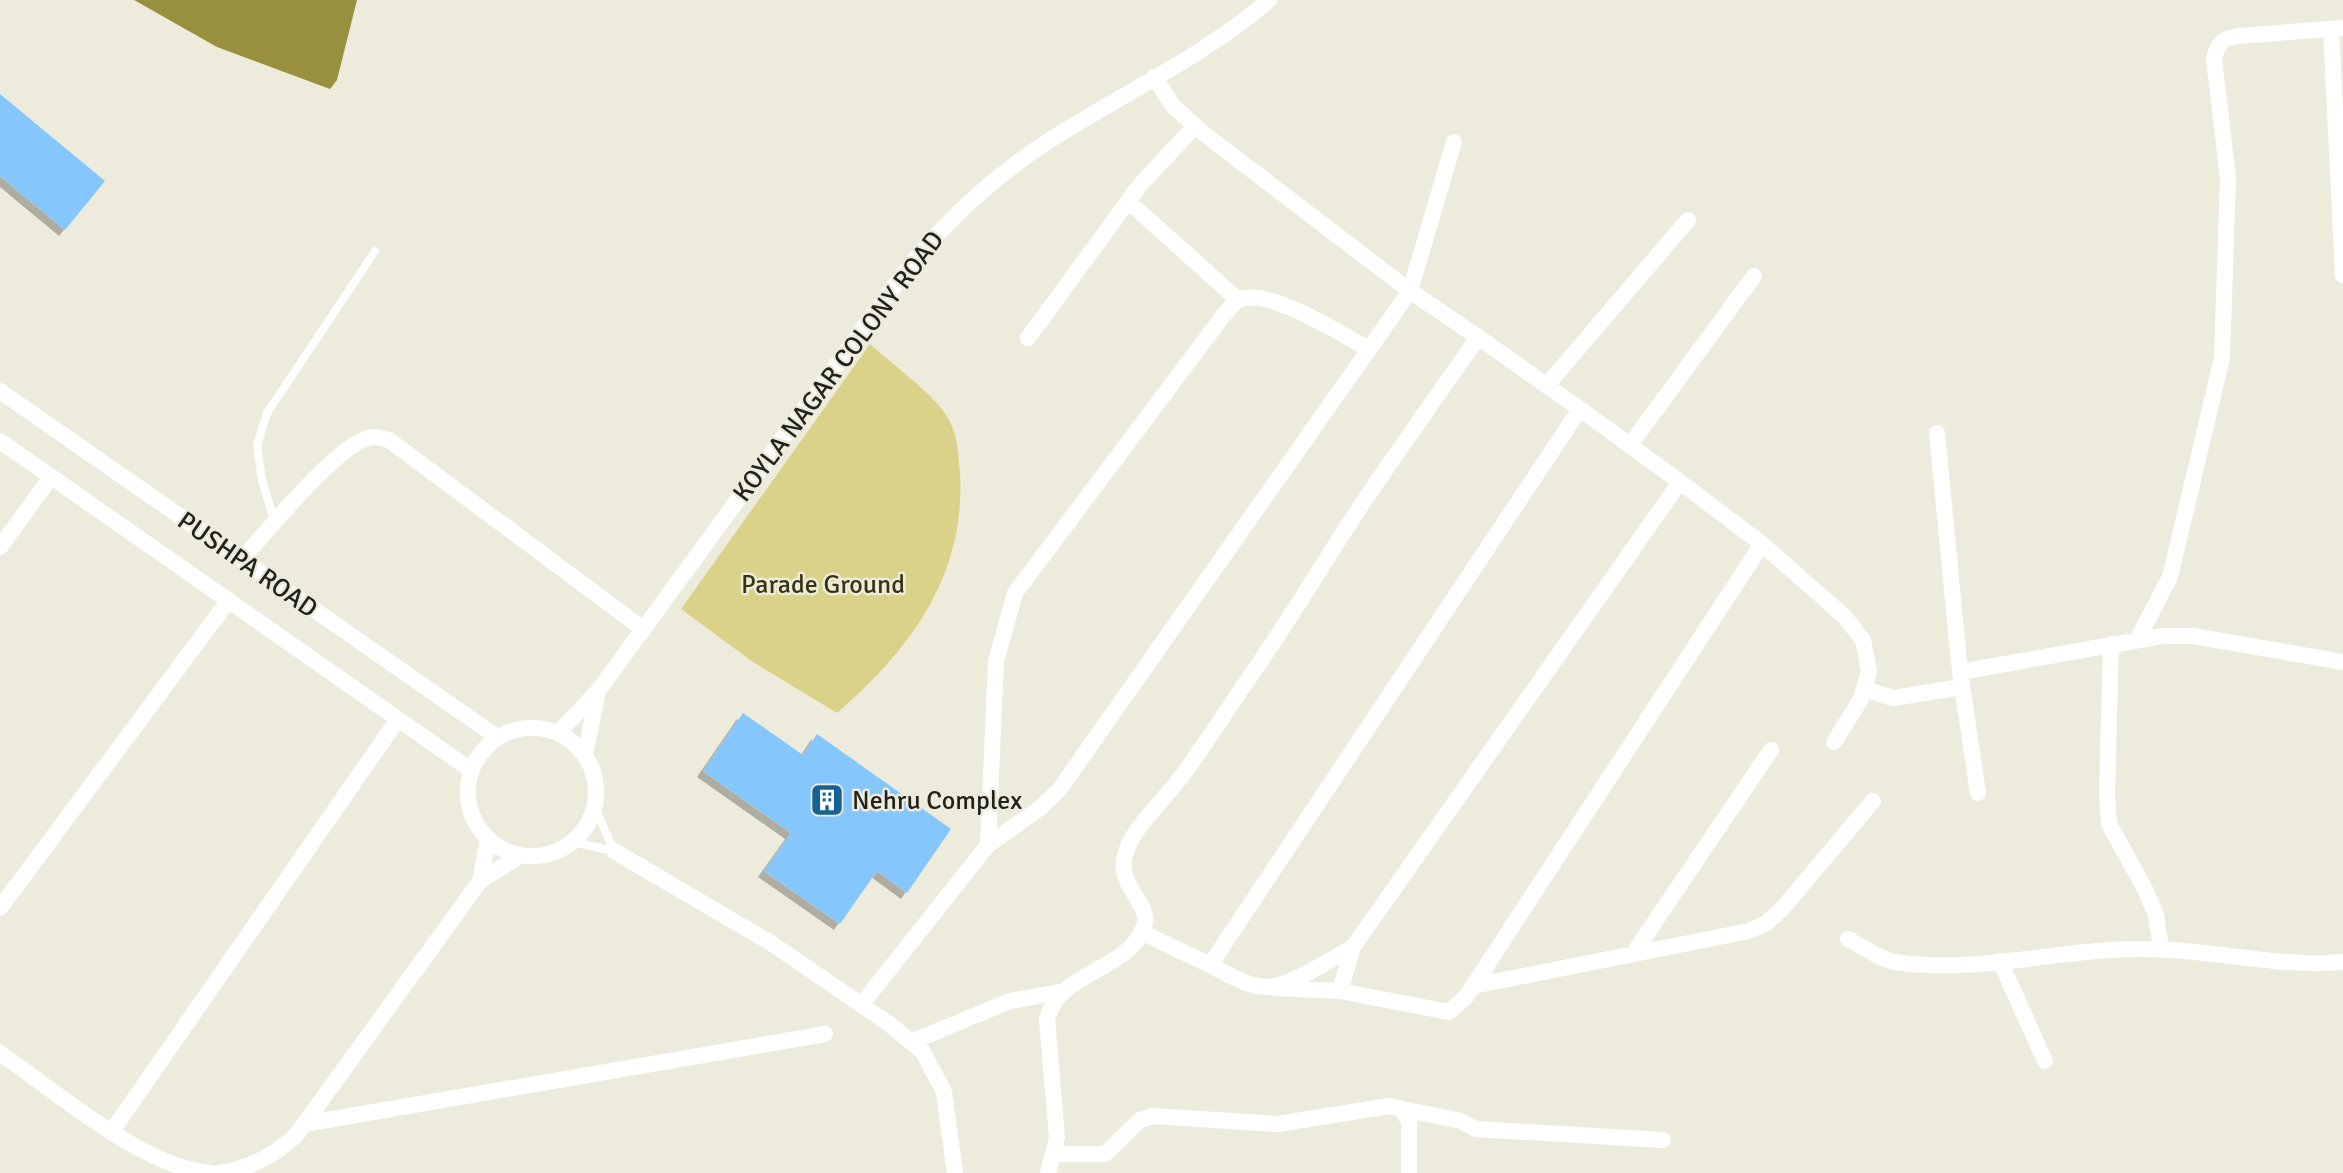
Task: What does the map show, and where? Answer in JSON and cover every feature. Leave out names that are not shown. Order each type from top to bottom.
[{"type":"street","name":"KOYLA NAGAR COLONY ROAD","points":[[558,733],[597,691],[937,232],[981,191],[1042,145],[1154,77],[1269,0]]},
{"type":"street","points":[[2137,640],[2170,577],[2222,358],[2228,178],[2214,60],[2216,47],[2223,39],[2337,29],[2343,275]]},
{"type":"street","points":[[1154,77],[1173,106],[1195,126],[1410,290],[1680,482],[1762,544],[1844,615],[1863,640],[1870,671],[1864,689],[1834,742]]},
{"type":"street","points":[[1028,338],[1158,164],[1195,126]]},
{"type":"street","points":[[861,1004],[988,845],[1040,808],[1059,790],[1410,290],[1454,142]]},
{"type":"street","points":[[1129,202],[1238,300]]},
{"type":"street","points":[[1547,385],[1688,220]]},
{"type":"street","points":[[1630,445],[1754,276]]},
{"type":"street","points":[[988,845],[996,661],[1014,593],[1223,316],[1238,300],[1260,298],[1284,305],[1369,349]]},
{"type":"street","points":[[911,1042],[1010,1001],[1060,992],[1119,957],[1142,932],[1145,923],[1144,910],[1125,882],[1122,870],[1124,855],[1134,835],[1201,749],[1362,505],[1478,337]]},
{"type":"street","name":"PUSHPA ROAD","points":[[0,391],[497,737]]},
{"type":"street","points":[[1210,965],[1580,409]]},
{"type":"street","points":[[1937,433],[1961,679],[1978,793]]},
{"type":"street","points":[[242,559],[332,461],[354,444],[372,437],[389,440],[643,629]]},
{"type":"street","name":"PUSHPA ROAD","points":[[0,441],[471,770]]},
{"type":"street","points":[[0,547],[51,477]]},
{"type":"street","points":[[1340,991],[1353,947],[1680,482]]},
{"type":"street","points":[[1142,932],[1237,979],[1268,987],[1340,991],[1449,1012],[1466,997],[1762,544]]},
{"type":"street","points":[[0,908],[229,600]]},
{"type":"street","points":[[1864,689],[1893,698],[2111,644],[2193,636],[2343,662]]},
{"type":"street","points":[[2111,644],[2106,793],[2109,824],[2145,889],[2156,915],[2161,949]]},
{"type":"street","points":[[585,755],[597,691]]},
{"type":"street","points":[[112,1130],[398,719]]},
{"type":"street","points":[[538,727],[558,733],[573,742],[585,755],[593,772],[595,807],[583,832],[573,842],[548,854],[521,855],[503,849],[488,839],[477,824],[470,807],[468,789],[471,770],[481,752],[497,737],[516,729],[538,727]]},
{"type":"street","points":[[1633,954],[1771,750]]},
{"type":"street","points":[[1473,986],[1749,931],[1766,923],[1781,910],[1873,801]]},
{"type":"street","points":[[480,881],[488,839]]},
{"type":"street","points":[[614,851],[771,943],[861,1004],[923,1052],[944,1092],[955,1173]]},
{"type":"street","points":[[220,1173],[240,1170],[283,1148],[304,1124],[480,881],[521,855]]},
{"type":"street","points":[[1848,939],[1884,959],[1900,963],[2000,961],[2161,949],[2284,962],[2343,962]]},
{"type":"street","points":[[1268,987],[1306,974],[1353,947]]},
{"type":"street","points":[[2000,961],[2045,1061]]},
{"type":"street","points":[[1048,1173],[1053,1154],[1057,1111],[1047,1019],[1060,992]]},
{"type":"street","points":[[304,1124],[825,1034]]},
{"type":"street","points":[[0,1053],[112,1130],[169,1164],[189,1172],[211,1173]]},
{"type":"street","points":[[1053,1154],[1105,1154],[1140,1120],[1153,1116],[1278,1124],[1389,1106],[1461,1121],[1476,1129],[1663,1140]]},
{"type":"street","points":[[1389,1106],[1401,1110],[1409,1121],[1409,1173]]},
{"type":"lane","points":[[275,523],[262,480],[257,445],[267,413],[375,251]]},
{"type":"lane","points":[[595,807],[614,851]]},
{"type":"lane","points":[[573,842],[614,851]]},
{"type":"green space","name":"Parade Ground","points":[[870,344],[929,395],[949,419],[958,449],[959,510],[954,545],[943,577],[928,607],[910,636],[888,663],[837,713],[753,662],[681,609]]},
{"type":"shaded area","points":[[134,0],[357,0],[337,80],[330,89],[217,47]]},
{"type":"building","points":[[0,94],[105,181],[65,230],[0,176]]},
{"type":"building","name":"Nehru Complex","points":[[743,713],[803,755],[817,734],[951,829],[907,893],[877,871],[840,924],[764,871],[791,833],[703,771]]},
{"type":"place","name":"Nehru Complex","points":[[827,800]]}]
